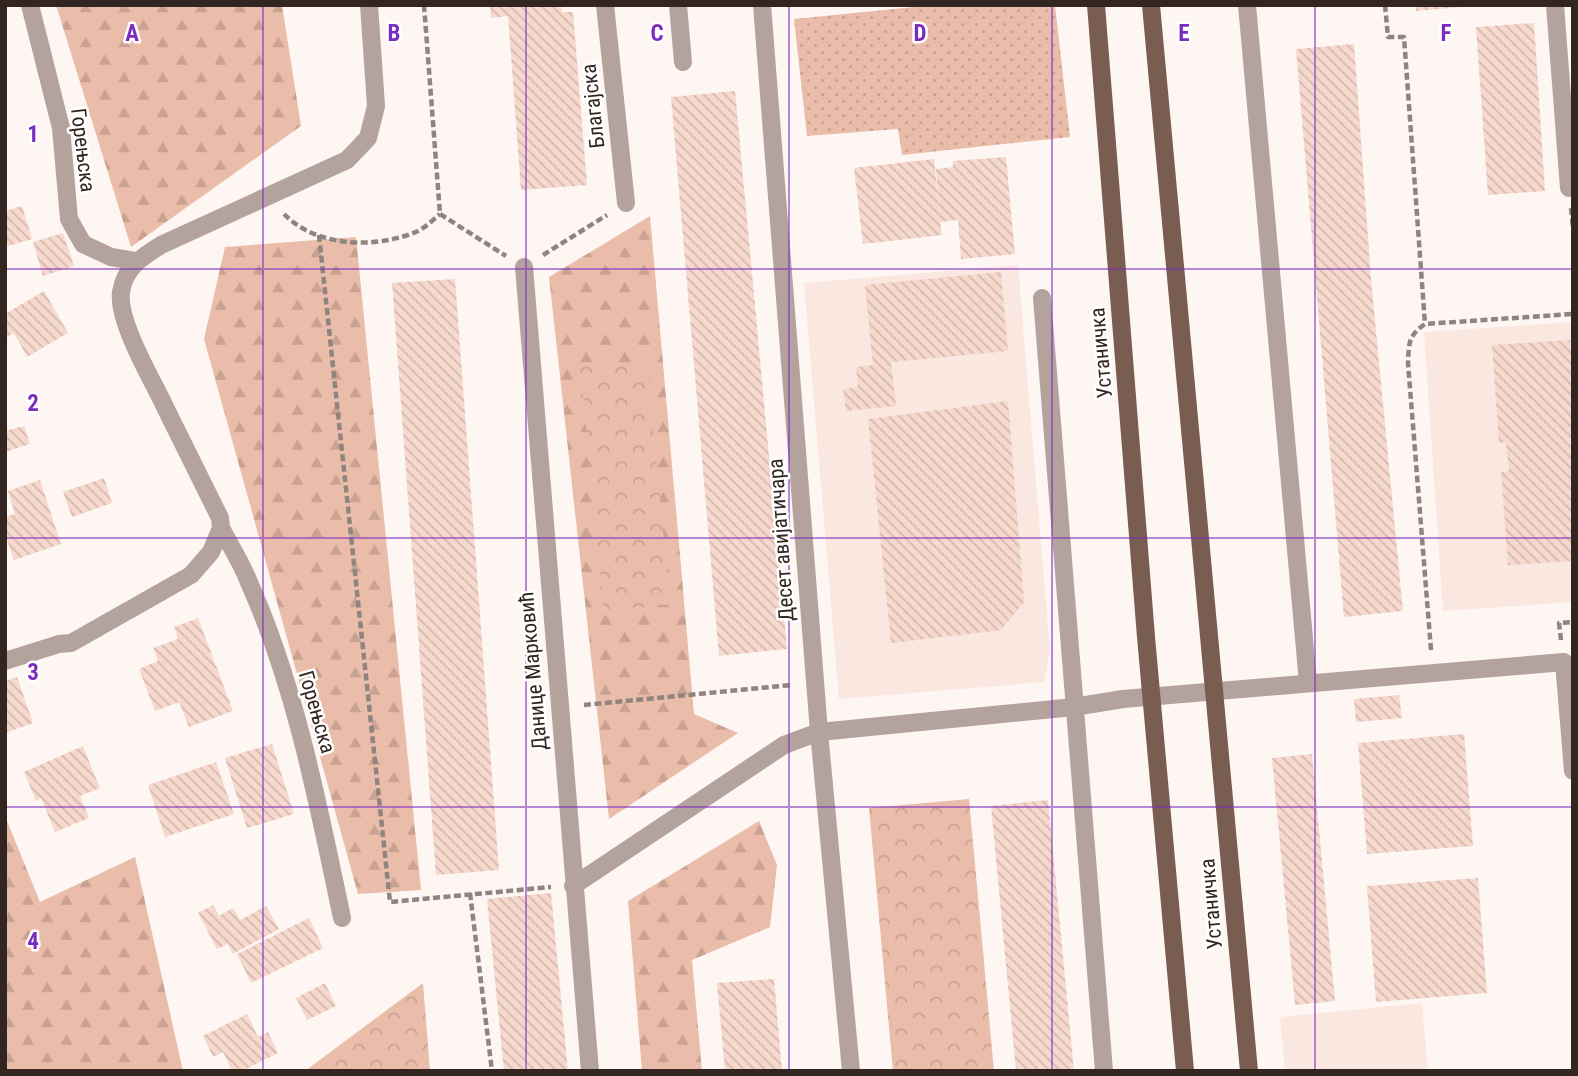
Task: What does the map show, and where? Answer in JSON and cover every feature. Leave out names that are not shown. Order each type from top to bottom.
[{"type":"main road","name":"Устаничка","points":[[1096,5],[1185,1071]]},
{"type":"main road","name":"Устаничка","points":[[1151,5],[1249,1071]]},
{"type":"lane","name":"Горењска","points":[[30,5],[61,128],[69,219],[83,244],[111,257],[135,261],[125,276],[121,293],[122,311],[134,342],[220,518],[221,528],[248,578],[283,671],[317,797],[342,918]]},
{"type":"lane","points":[[135,261],[161,245],[347,160],[368,138],[376,106],[369,5]]},
{"type":"lane","name":"Благајска","points":[[605,5],[626,203]]},
{"type":"lane","points":[[678,5],[683,62]]},
{"type":"lane","name":"Десет авијатичара","points":[[762,5],[819,732],[851,1071]]},
{"type":"lane","points":[[1247,5],[1308,683]]},
{"type":"lane","points":[[1555,5],[1569,188]]},
{"type":"lane","name":"Данице Марковић","points":[[524,267],[590,1071]]},
{"type":"lane","points":[[1042,298],[1104,1071]]},
{"type":"lane","points":[[5,661],[59,644],[71,643],[191,575],[211,552],[221,528]]},
{"type":"lane","points":[[573,886],[784,745],[819,732],[1074,708],[1123,698],[1564,662],[1573,771]]},
{"type":"path","points":[[424,5],[440,214]]},
{"type":"path","points":[[1385,5],[1388,37],[1404,37],[1425,324]]},
{"type":"path","points":[[269,196],[287,217],[306,231],[336,241],[396,239],[421,230],[440,214]]},
{"type":"path","points":[[440,214],[524,267],[626,203]]},
{"type":"path","points":[[319,236],[390,902],[573,886]]},
{"type":"path","points":[[1433,672],[1408,363],[1409,343],[1415,332],[1425,324],[1573,314]]},
{"type":"path","points":[[580,706],[798,684]]},
{"type":"path","points":[[470,893],[492,1071]]},
{"type":"shaded area","points":[[1018,265],[1050,651],[1044,682],[839,699],[804,283]]},
{"type":"shaded area","points":[[1573,322],[1573,602],[1443,611],[1424,332]]},
{"type":"shaded area","points":[[1422,1003],[1428,1071],[1285,1071],[1280,1017]]},
{"type":"green space","points":[[56,5],[282,5],[301,126],[131,247]]},
{"type":"green space","points":[[934,5],[1055,5],[1070,137],[902,155],[898,129],[807,136],[794,19]]},
{"type":"green space","points":[[650,216],[694,714],[738,733],[609,819],[549,277]]},
{"type":"green space","points":[[356,237],[421,890],[358,894],[204,339],[225,247]]},
{"type":"green space","points":[[647,361],[670,604],[604,611],[580,367]]},
{"type":"green space","points":[[969,799],[994,1071],[893,1071],[869,808]]},
{"type":"green space","points":[[5,816],[40,902],[135,857],[183,1071],[5,1071]]},
{"type":"green space","points":[[759,821],[777,865],[770,927],[692,960],[702,1071],[642,1071],[628,901]]},
{"type":"green space","points":[[423,983],[430,1071],[305,1071]]},
{"type":"building","points":[[490,5],[561,5],[562,12],[573,12],[587,185],[521,190],[508,16],[491,18]]},
{"type":"building","points":[[1416,5],[1460,5],[1460,7],[1416,11]]},
{"type":"building","points":[[1534,23],[1545,191],[1488,195],[1476,27]]},
{"type":"building","points":[[1354,44],[1371,279],[1403,611],[1344,617],[1296,49]]},
{"type":"building","points":[[735,91],[787,649],[719,656],[671,97]]},
{"type":"building","points":[[1006,157],[1015,254],[961,259],[958,220],[940,222],[942,235],[863,244],[854,168],[934,159],[940,217],[936,169],[953,167],[953,161]]},
{"type":"building","points":[[22,206],[32,239],[5,247],[5,211]]},
{"type":"building","points":[[63,233],[74,266],[43,276],[33,242]]},
{"type":"building","points":[[1001,272],[1008,351],[891,362],[896,406],[846,411],[843,389],[858,387],[856,367],[873,365],[865,285]]},
{"type":"building","points":[[455,279],[499,870],[436,875],[392,283]]},
{"type":"building","points":[[44,291],[68,333],[27,357],[14,333],[5,338],[5,314]]},
{"type":"building","points":[[1570,340],[1573,378],[1573,438],[1570,438],[1573,469],[1573,561],[1508,565],[1501,472],[1509,471],[1506,442],[1499,443],[1492,345]]},
{"type":"building","points":[[1008,401],[1024,602],[1001,630],[891,643],[868,419]]},
{"type":"building","points":[[24,426],[30,444],[5,452],[5,431]]},
{"type":"building","points":[[104,478],[112,503],[72,517],[63,492]]},
{"type":"building","points":[[40,480],[61,544],[14,560],[5,534],[5,517],[15,514],[8,491]]},
{"type":"building","points":[[198,618],[233,711],[189,727],[179,702],[155,711],[139,669],[158,661],[153,648],[178,639],[174,627]]},
{"type":"building","points":[[17,677],[33,723],[5,733],[5,681]]},
{"type":"building","points":[[1399,695],[1402,718],[1356,722],[1354,699]]},
{"type":"building","points":[[1464,734],[1473,846],[1367,854],[1358,743]]},
{"type":"building","points":[[272,744],[294,814],[247,828],[225,758]]},
{"type":"building","points":[[83,746],[100,788],[80,796],[89,818],[55,832],[41,798],[36,801],[24,772]]},
{"type":"building","points":[[1312,754],[1335,1001],[1295,1005],[1272,758]]},
{"type":"building","points":[[216,762],[234,814],[165,837],[148,785]]},
{"type":"building","points":[[1048,800],[1074,1071],[1016,1071],[991,806]]},
{"type":"building","points":[[1478,878],[1487,993],[1376,1002],[1367,886]]},
{"type":"building","points":[[551,893],[568,1071],[504,1071],[487,899]]},
{"type":"building","points":[[213,905],[219,916],[233,908],[240,920],[266,906],[279,929],[233,954],[228,944],[217,949],[198,913]]},
{"type":"building","points":[[309,918],[323,948],[251,983],[237,954]]},
{"type":"building","points":[[774,979],[782,1071],[725,1071],[717,983]]},
{"type":"building","points":[[325,983],[336,1006],[307,1020],[296,998]]},
{"type":"building","points":[[247,1014],[258,1037],[268,1032],[278,1053],[242,1071],[232,1071],[223,1052],[213,1057],[203,1036]]}]
